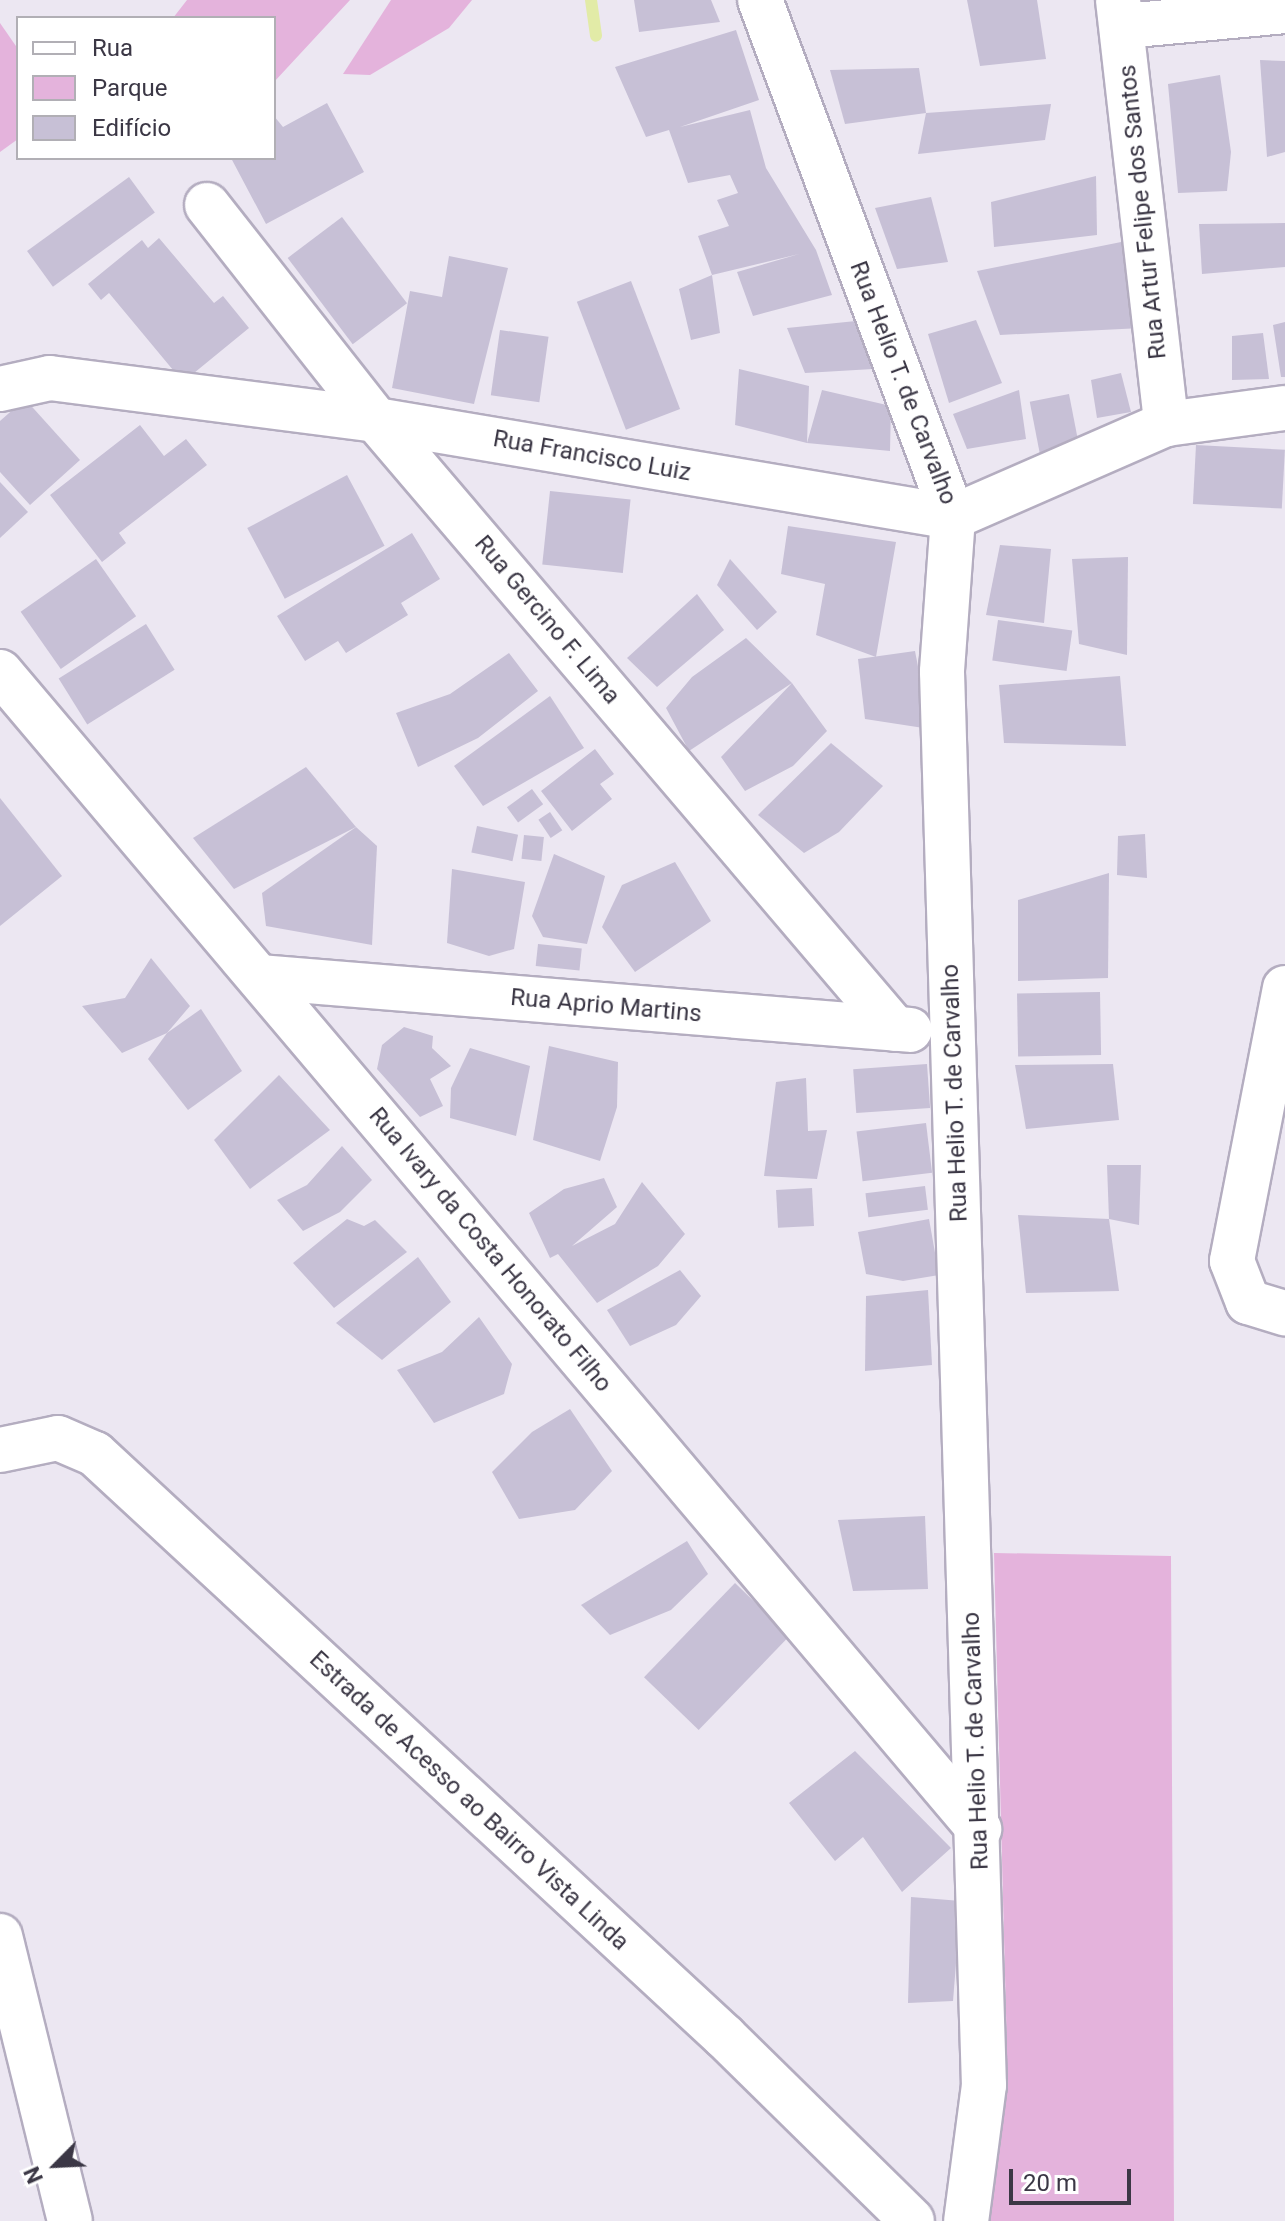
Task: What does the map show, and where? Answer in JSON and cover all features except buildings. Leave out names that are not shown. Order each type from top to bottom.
[{"type":"street","name":"Rua Helio T. de Carvalho","points":[[760,0],[953,517],[942,672],[979,1829],[984,2085],[966,2221]]},
{"type":"street","points":[[1121,13],[1285,11]]},
{"type":"street","name":"Rua Artur Felipe dos Santos","points":[[1121,13],[1166,424]]},
{"type":"street","name":"Rua Gercino F. Lima","points":[[207,205],[376,420],[895,1029]]},
{"type":"street","name":"Rua Francisco Luiz","points":[[0,389],[50,378],[376,420],[953,517]]},
{"type":"street","points":[[953,517],[1166,424],[1285,408]]},
{"type":"street","name":"Rua Ivary da Costa Honorato Filho","points":[[0,672],[979,1829]]},
{"type":"street","name":"Rua Aprio Martins","points":[[259,977],[953,1034]]},
{"type":"street","points":[[1285,988],[1232,1261],[1248,1302],[1285,1313]]},
{"type":"street","name":"Estrada de Acesso ao Bairro Vista Linda","points":[[0,1450],[58,1438],[95,1454],[725,2037],[912,2221]]},
{"type":"street","points":[[0,1936],[70,2221]]},
{"type":"green space","points":[[187,0],[350,0],[276,80],[276,16],[175,16]]},
{"type":"green space","points":[[391,0],[472,0],[449,28],[370,75],[343,74]]},
{"type":"green space","points":[[0,23],[16,46],[16,140],[0,152]]},
{"type":"green space","points":[[994,1553],[1171,1556],[1174,2221],[983,2221],[1007,2051]]},
{"type":"waterway","points":[[591,0],[596,36]]}]
